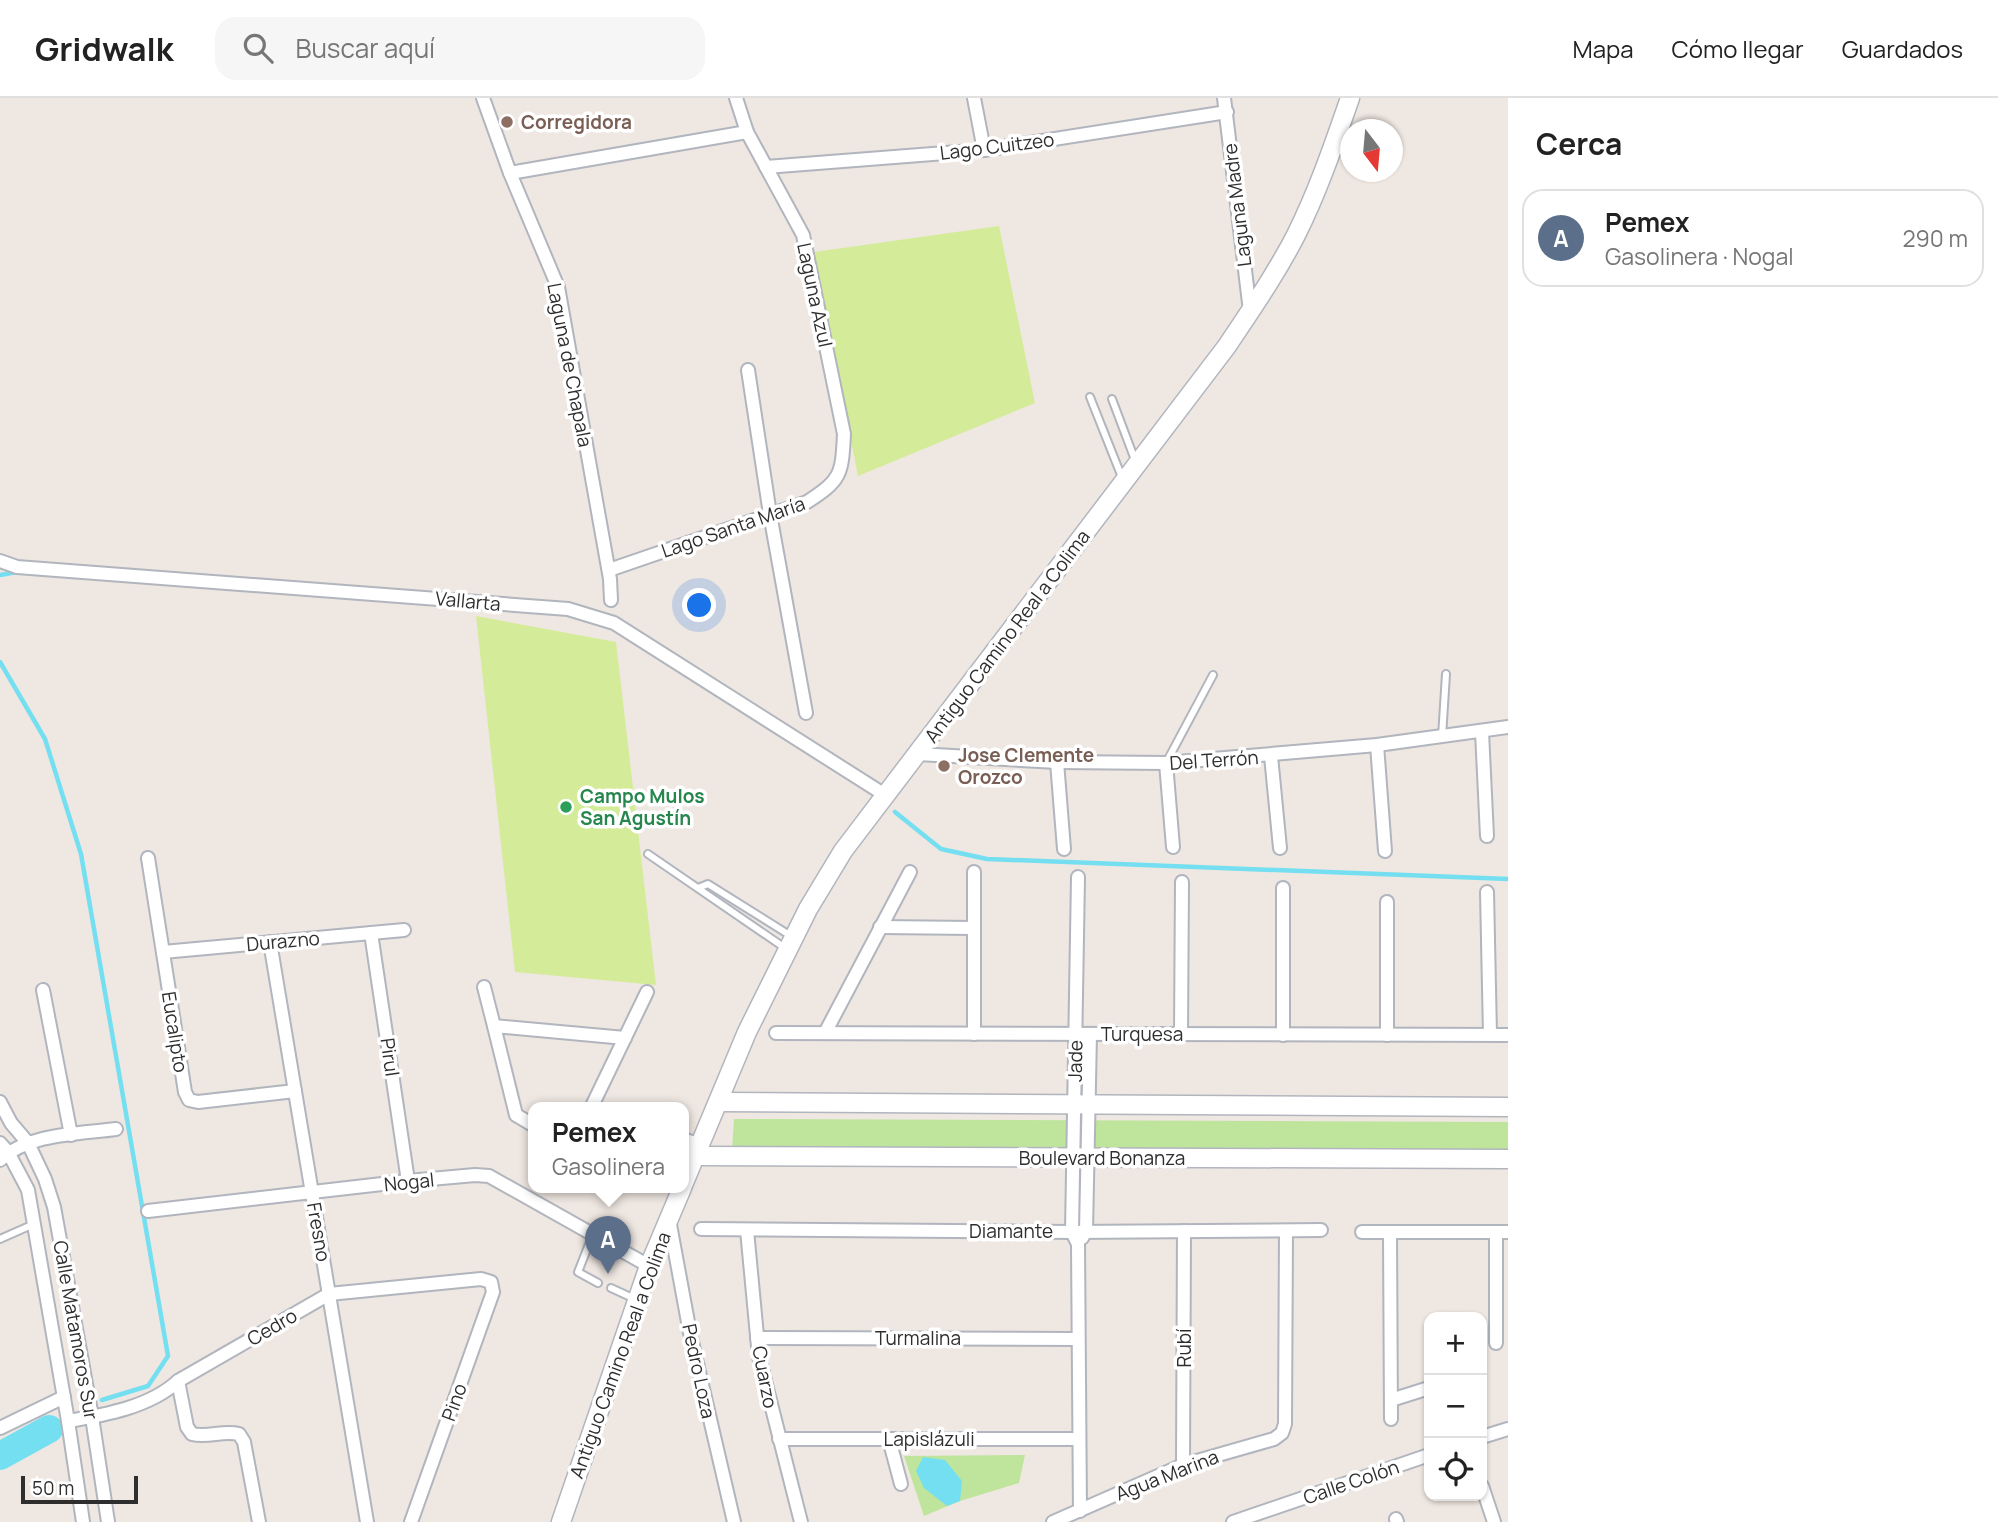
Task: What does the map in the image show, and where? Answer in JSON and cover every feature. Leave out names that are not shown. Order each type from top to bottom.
[{"type":"main road","name":"Antiguo Camino Real a Colima","points":[[691,1153],[719,1102],[747,1032],[791,944],[843,851],[1250,312],[1296,234],[1323,173],[1350,98]]},
{"type":"main road","points":[[719,1102],[1508,1107]]},
{"type":"main road","name":"Boulevard Bonanza","points":[[691,1153],[1080,1158],[1508,1159]]},
{"type":"main road","name":"Antiguo Camino Real a Colima","points":[[561,1522],[649,1266],[680,1193]]},
{"type":"street","name":"Laguna de Chapala","points":[[483,98],[510,173],[558,286],[609,570],[611,600]]},
{"type":"street","name":"Laguna Azul","points":[[736,98],[747,132],[803,235],[844,434],[843,465]]},
{"type":"street","points":[[974,98],[984,150]]},
{"type":"street","name":"Laguna Madre","points":[[1224,98],[1250,312]]},
{"type":"street","name":"Lago Cuitzeo","points":[[766,167],[984,150],[1227,112]]},
{"type":"street","points":[[510,173],[747,132]]},
{"type":"street","points":[[748,370],[770,514],[806,713]]},
{"type":"street","name":"Lago Santa María","points":[[609,570],[807,502],[833,485],[843,465]]},
{"type":"street","name":"Vallarta","points":[[0,561],[17,567],[568,609],[614,623],[885,795]]},
{"type":"street","name":"Del Terrón","points":[[918,754],[1057,762],[1166,763],[1377,745],[1508,727]]},
{"type":"street","points":[[1482,732],[1487,836]]},
{"type":"street","points":[[1377,745],[1385,851]]},
{"type":"street","points":[[1270,756],[1280,848]]},
{"type":"street","points":[[1057,762],[1064,849]]},
{"type":"street","points":[[1166,763],[1172,846]]},
{"type":"street","name":"Eucalipto","points":[[148,858],[185,1092],[189,1100],[198,1102],[295,1091]]},
{"type":"street","points":[[825,1034],[909,872]]},
{"type":"street","points":[[974,872],[974,1034]]},
{"type":"street","name":"Jade","points":[[1078,877],[1076,1034],[1082,1105]]},
{"type":"street","points":[[1181,1034],[1182,882]]},
{"type":"street","points":[[1283,888],[1283,1035]]},
{"type":"street","points":[[1487,892],[1490,1035]]},
{"type":"street","points":[[1387,902],[1387,1035]]},
{"type":"street","points":[[880,927],[974,928]]},
{"type":"street","name":"Durazno","points":[[163,952],[404,930]]},
{"type":"street","name":"Pirul","points":[[372,933],[408,1181]]},
{"type":"street","name":"Fresno","points":[[270,942],[367,1522]]},
{"type":"street","points":[[484,987],[516,1115],[528,1123]]},
{"type":"street","points":[[43,990],[71,1135]]},
{"type":"street","points":[[599,1102],[647,992]]},
{"type":"street","points":[[494,1026],[625,1038]]},
{"type":"street","name":"Turquesa","points":[[776,1033],[1508,1035]]},
{"type":"street","name":"Jade","points":[[1080,1511],[1078,1244],[1072,1231],[1090,1034]]},
{"type":"street","name":"Calle Matamoros Sur","points":[[0,1102],[6,1120],[28,1143],[45,1179],[54,1207],[108,1522]]},
{"type":"street","points":[[3,1152],[28,1143],[116,1129]]},
{"type":"street","name":"Calle Matamoros Sur","points":[[3,1152],[28,1190],[83,1522]]},
{"type":"street","name":"Jade","points":[[1080,1158],[1086,1231]]},
{"type":"street","name":"Nogal","points":[[148,1211],[408,1181],[489,1176],[649,1266]]},
{"type":"street","name":"Pedro Loza","points":[[669,1219],[690,1333],[734,1522]]},
{"type":"street","name":"Diamante","points":[[701,1230],[1321,1230]]},
{"type":"street","name":"Cuarzo","points":[[747,1230],[759,1357],[800,1522]]},
{"type":"street","points":[[1078,1244],[1086,1231]]},
{"type":"street","name":"Rubí","points":[[1183,1465],[1184,1231]]},
{"type":"street","name":"Agua Marina","points":[[1053,1522],[1183,1465],[1274,1439],[1282,1433],[1285,1424],[1286,1231]]},
{"type":"street","points":[[1362,1232],[1502,1232],[1496,1343]]},
{"type":"street","points":[[1390,1232],[1391,1419]]},
{"type":"street","name":"Cedro","points":[[68,1421],[92,1417],[164,1394],[178,1381],[329,1294],[481,1279],[491,1282]]},
{"type":"street","name":"Pino","points":[[411,1522],[493,1292],[491,1282]]},
{"type":"street","name":"Turmalina","points":[[757,1338],[1079,1339]]},
{"type":"street","points":[[178,1381],[187,1427],[192,1434],[200,1436],[230,1432],[239,1434],[244,1442],[259,1522]]},
{"type":"street","points":[[1391,1400],[1424,1390]]},
{"type":"street","points":[[0,1428],[64,1397]]},
{"type":"street","points":[[1487,1435],[1508,1429]]},
{"type":"street","name":"Lapislázuli","points":[[779,1439],[1079,1439]]},
{"type":"street","points":[[889,1439],[901,1484]]},
{"type":"street","name":"Calle Colón","points":[[1233,1522],[1424,1457]]},
{"type":"street","points":[[1487,1501],[1494,1522]]},
{"type":"lane","points":[[1090,397],[1124,482]]},
{"type":"lane","points":[[1112,399],[1137,464]]},
{"type":"lane","points":[[1442,737],[1446,674]]},
{"type":"lane","points":[[1166,763],[1213,675]]},
{"type":"lane","points":[[649,853],[731,911],[791,944]]},
{"type":"lane","points":[[698,888],[708,884],[739,902],[791,944]]},
{"type":"lane","points":[[731,911],[739,902]]},
{"type":"lane","points":[[0,1239],[34,1224]]},
{"type":"lane","points":[[593,1234],[578,1272],[598,1283]]},
{"type":"lane","points":[[611,1288],[637,1300]]},
{"type":"green space","points":[[999,226],[1035,403],[858,476],[814,252]]},
{"type":"green space","name":"Campo Mulos San Agustín","points":[[476,616],[616,642],[656,985],[515,972]]},
{"type":"green space","points":[[734,1119],[1508,1122],[1508,1156],[732,1151]]},
{"type":"green space","points":[[1025,1455],[1019,1483],[960,1501],[924,1516],[904,1456]]},
{"type":"water","points":[[923,1457],[945,1460],[962,1481],[960,1501],[947,1506],[924,1488],[916,1471]]},
{"type":"waterway","points":[[0,575],[17,572]]},
{"type":"waterway","points":[[0,662],[45,739],[81,854],[168,1356],[148,1386],[102,1400]]},
{"type":"waterway","points":[[895,812],[941,849],[987,859],[1508,879]]},
{"type":"waterway","points":[[49,1429],[56,1423]]},
{"type":"waterway","points":[[0,1456],[49,1429]]},
{"type":"place","name":"Corregidora","points":[[507,122]]},
{"type":"place","name":"Jose Clemente Orozco","points":[[944,766]]},
{"type":"place","name":"Campo Mulos San Agustín","points":[[566,807]]},
{"type":"place","name":"Pemex","points":[[608,1274]]}]
